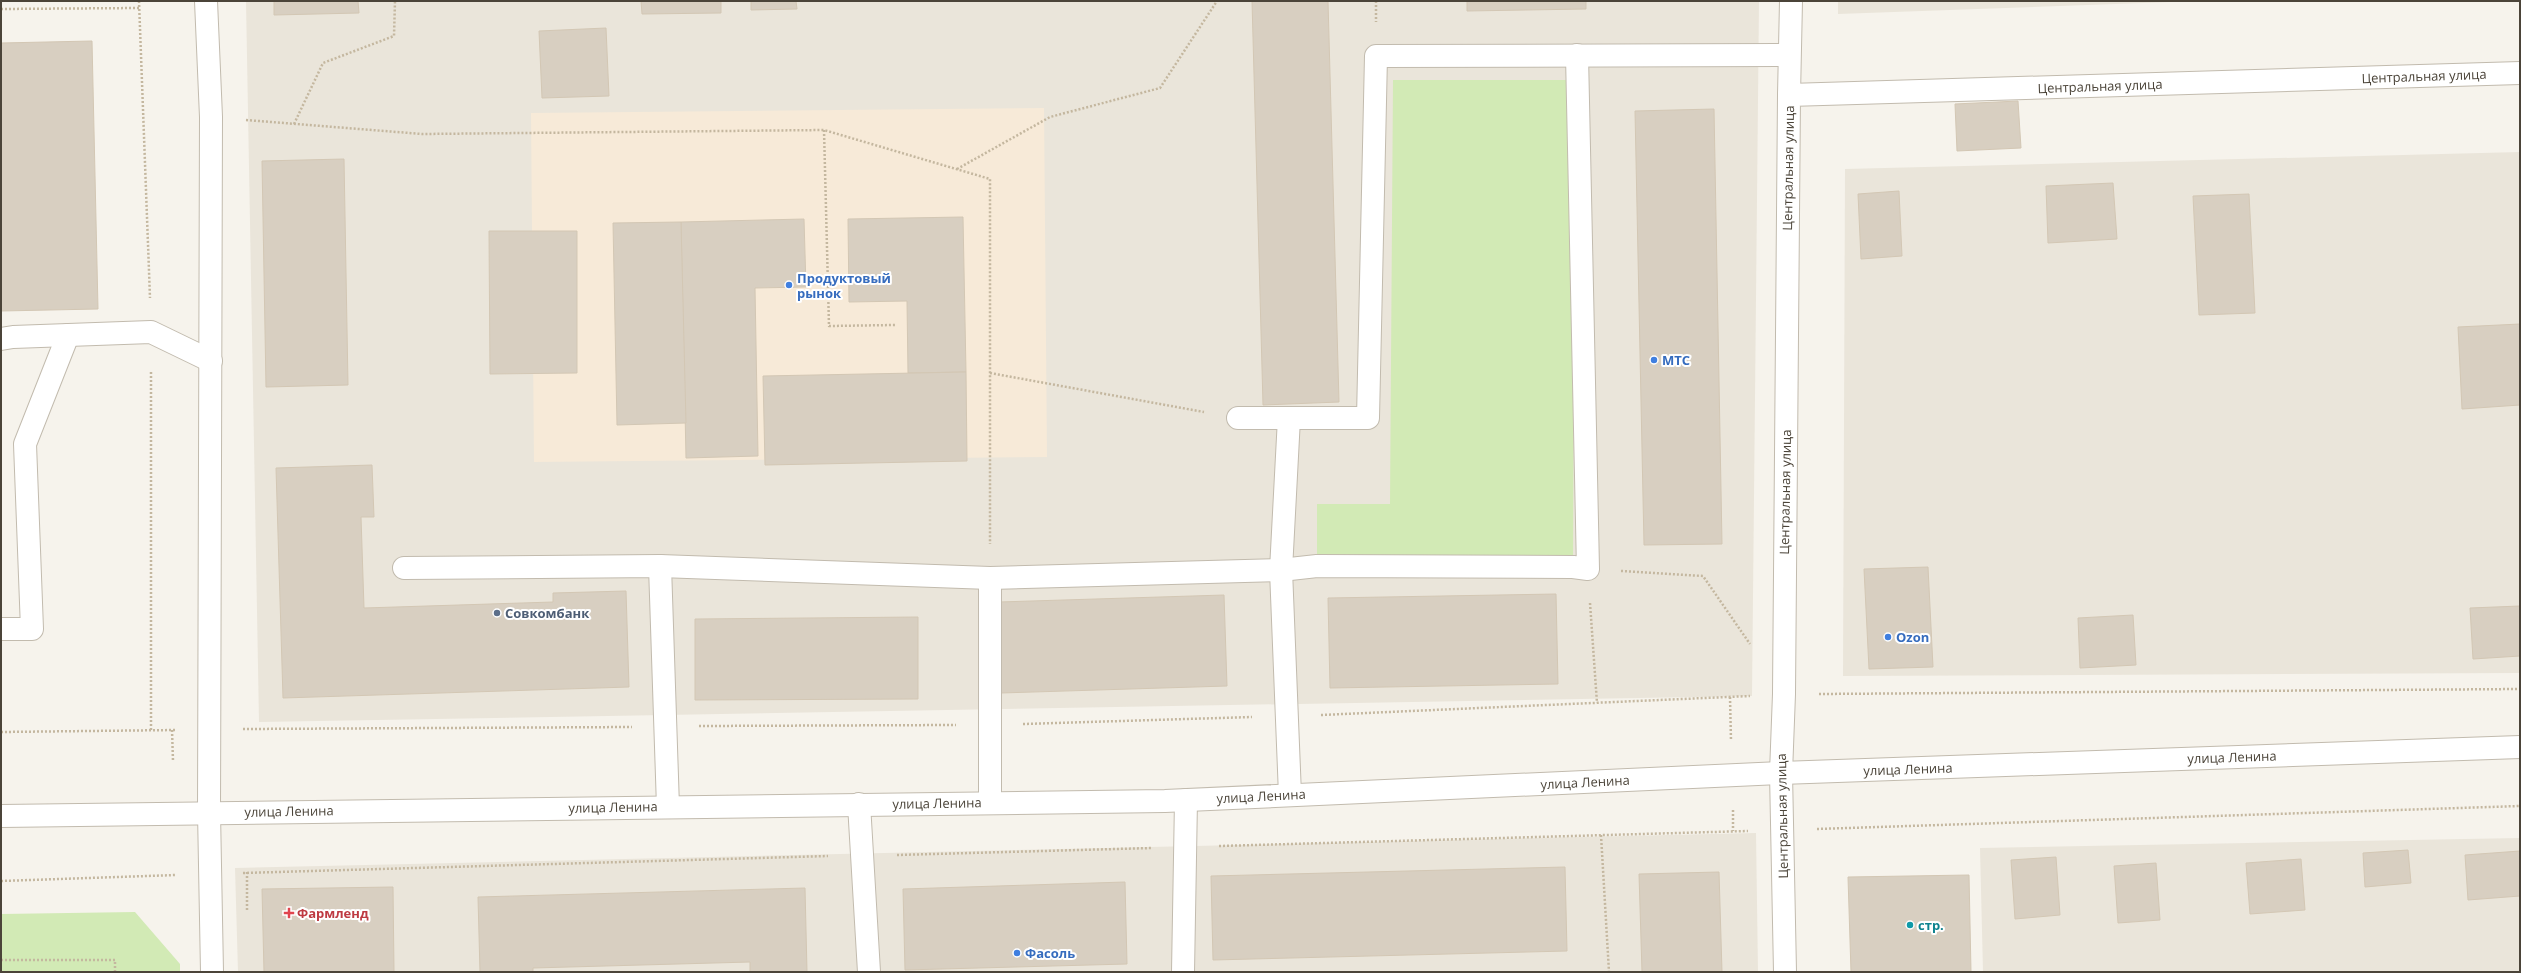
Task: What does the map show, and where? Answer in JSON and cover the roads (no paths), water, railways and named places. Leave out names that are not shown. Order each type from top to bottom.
[{"type":"street","points":[[206,1],[211,117],[209,812],[212,972]]},
{"type":"street","points":[[1789,95],[1788,55],[1791,1]]},
{"type":"street","points":[[404,568],[660,566],[990,578],[1281,570],[1317,566],[1573,567],[1588,569],[1578,55]]},
{"type":"street","points":[[1238,418],[1368,418],[1376,56],[1788,55]]},
{"type":"street","name":"Центральная улица","points":[[1785,972],[1781,773],[1784,686],[1789,95],[2520,73]]},
{"type":"street","points":[[1,339],[151,332],[211,361]]},
{"type":"street","points":[[1,629],[32,629],[25,444],[68,335]]},
{"type":"street","points":[[1289,418],[1281,570],[1290,795]]},
{"type":"street","points":[[660,566],[668,806]]},
{"type":"street","points":[[990,578],[990,803]]},
{"type":"street","name":"улица Ленина","points":[[1,816],[1186,800],[1781,773],[2520,747]]},
{"type":"street","points":[[1183,972],[1186,800]]},
{"type":"street","points":[[860,804],[869,972]]},
{"type":"place","name":"Продуктовый рынок","points":[[789,285]]},
{"type":"place","name":"МТС","points":[[1654,360]]},
{"type":"place","name":"Совкомбанк","points":[[497,613]]},
{"type":"place","name":"Ozon","points":[[1888,637]]},
{"type":"place","name":"Фармленд","points":[[289,913]]},
{"type":"place","name":"стр.","points":[[1910,925]]},
{"type":"place","name":"Фасоль","points":[[1017,953]]}]
